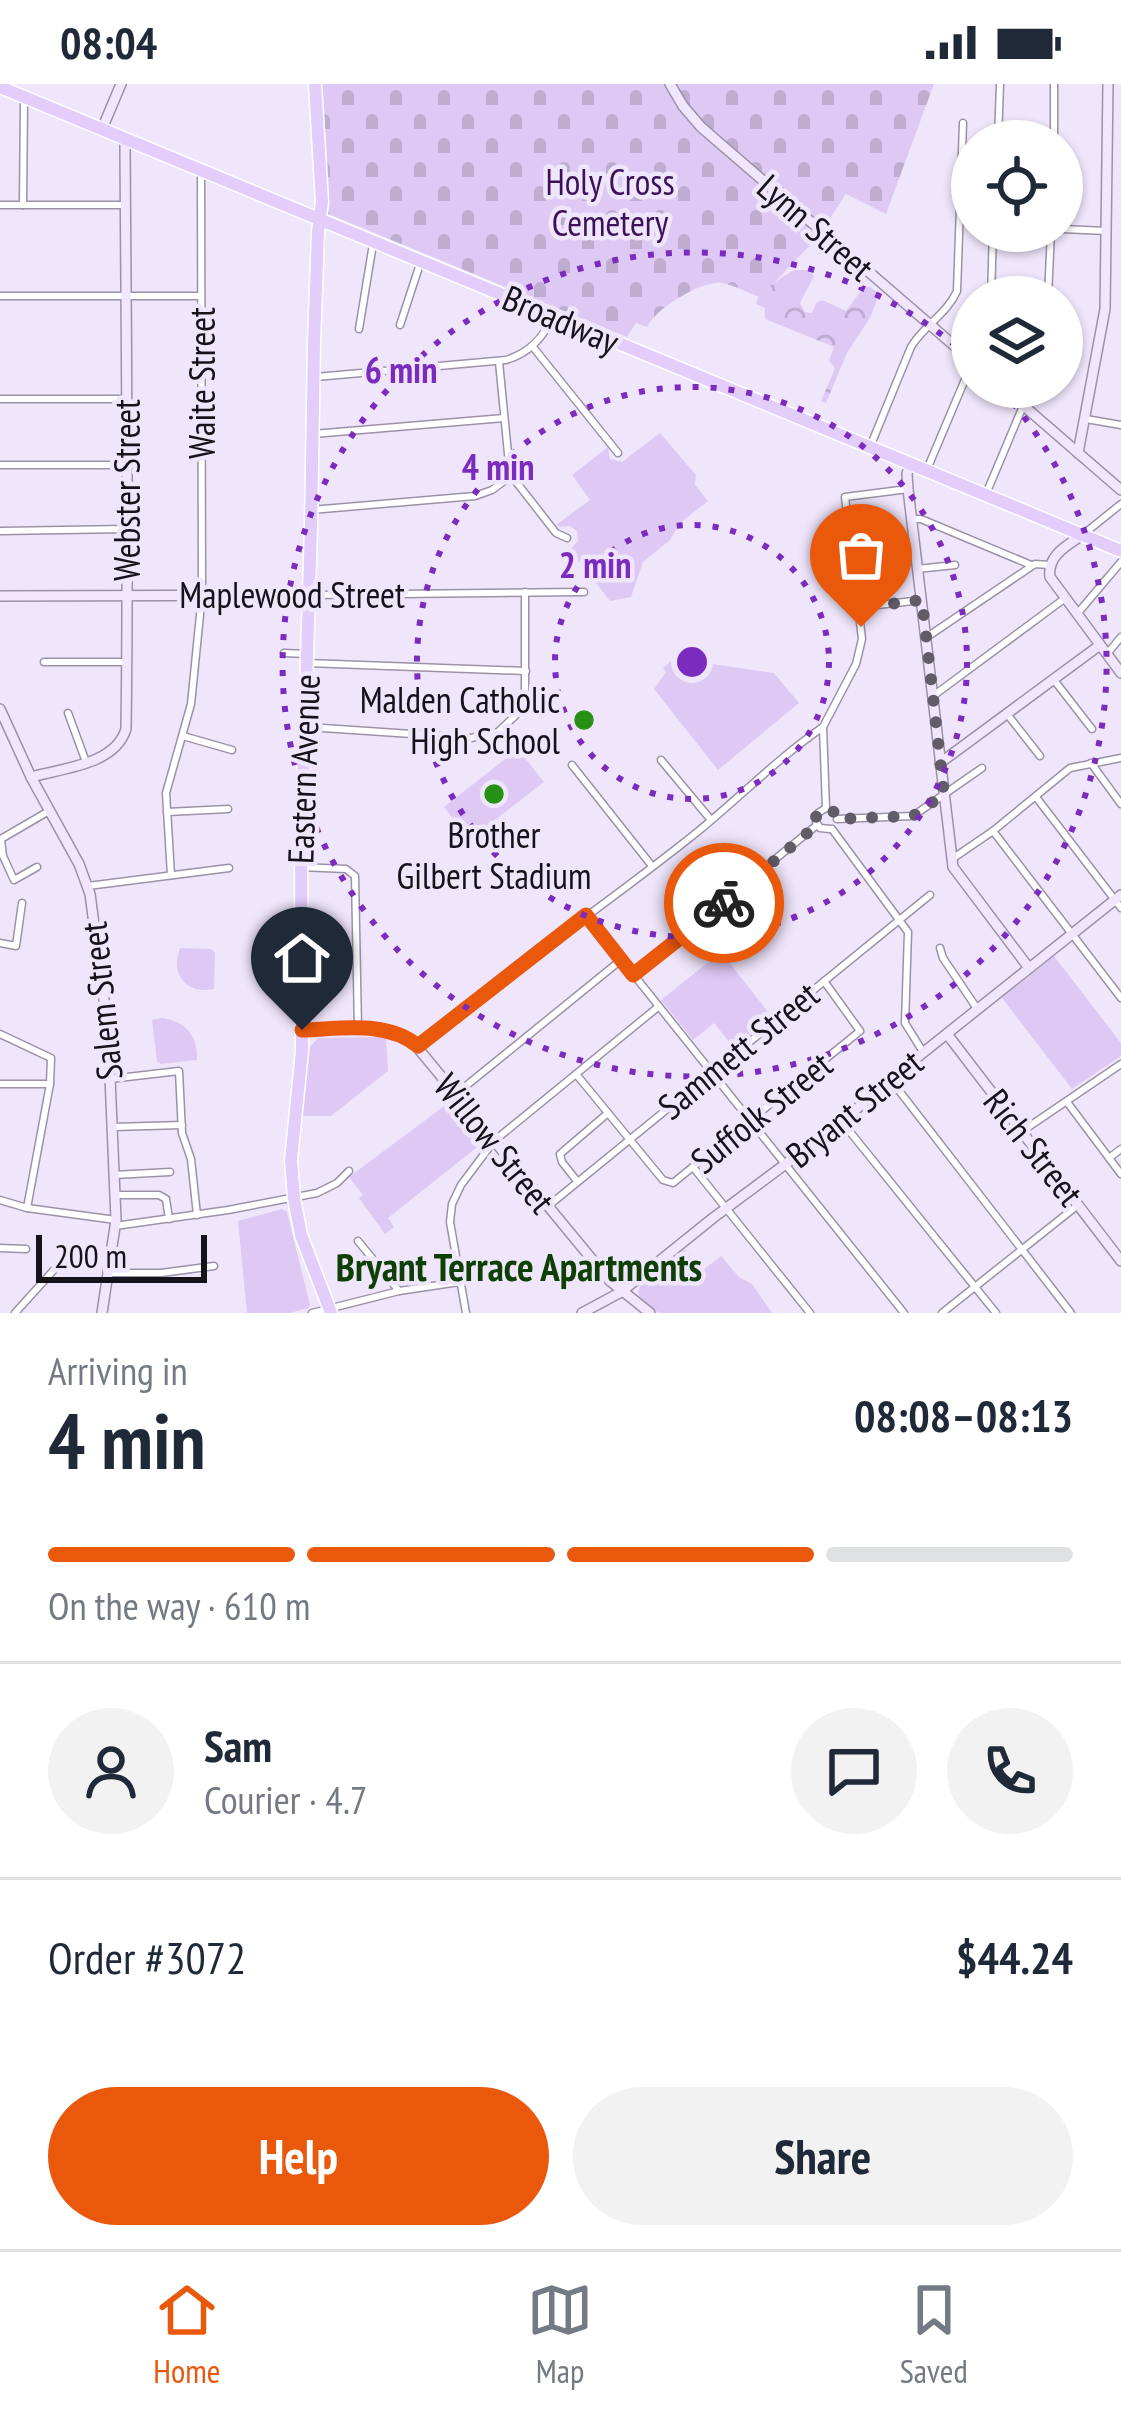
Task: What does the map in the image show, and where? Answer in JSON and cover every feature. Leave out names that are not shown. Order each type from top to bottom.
[{"type":"main road","points":[[102,129],[121,84]]},
{"type":"main road","name":"Eastern Avenue","points":[[315,84],[315,206],[319,219],[300,867],[302,1030],[291,1147],[294,1198],[305,1246],[330,1311]]},
{"type":"main road","name":"Lynn Street","points":[[670,84],[701,127],[951,344]]},
{"type":"main road","points":[[1078,453],[1106,309],[1108,84]]},
{"type":"main road","name":"Broadway","points":[[2,86],[1121,551]]},
{"type":"main road","name":"Webster Street","points":[[31,777],[111,753],[123,738],[126,722],[125,139]]},
{"type":"main road","points":[[1026,408],[1121,490]]},
{"type":"main road","points":[[910,464],[908,489],[954,870],[1030,968]]},
{"type":"main road","points":[[1082,535],[1053,557],[1049,565],[1052,580],[1121,673]]},
{"type":"main road","name":"Maplewood Street","points":[[0,596],[309,595]]},
{"type":"main road","points":[[940,763],[1103,650]]},
{"type":"main road","name":"Salem Street","points":[[0,709],[6,740],[31,777],[88,886],[108,1030],[116,1223],[102,1313]]},
{"type":"main road","name":"Bryant Street","points":[[589,1312],[842,1122],[946,1034],[1119,901]]},
{"type":"main road","points":[[302,1030],[391,1030],[418,1046]]},
{"type":"main road","name":"Rich Street","points":[[946,1034],[1121,1261]]},
{"type":"main road","name":"Willow Street","points":[[418,1046],[547,1207],[621,1292],[650,1313]]},
{"type":"street","points":[[999,120],[1000,84]]},
{"type":"street","points":[[1054,84],[1054,120]]},
{"type":"street","points":[[22,205],[24,97]]},
{"type":"street","name":"Waite Street","points":[[171,875],[166,791],[192,699],[202,595],[202,170]]},
{"type":"street","points":[[0,205],[125,205]]},
{"type":"street","points":[[1083,230],[1107,231]]},
{"type":"street","points":[[359,329],[374,242]]},
{"type":"street","points":[[870,447],[911,347],[952,303],[959,252]]},
{"type":"street","points":[[400,325],[421,261]]},
{"type":"street","points":[[0,296],[201,296]]},
{"type":"street","points":[[313,377],[499,362],[533,346],[553,315]]},
{"type":"street","points":[[533,346],[618,453]]},
{"type":"street","points":[[499,362],[512,476],[556,533],[567,538]]},
{"type":"street","points":[[0,399],[127,399]]},
{"type":"street","points":[[927,471],[953,408]]},
{"type":"street","points":[[986,495],[1022,408]]},
{"type":"street","points":[[314,434],[504,418]]},
{"type":"street","points":[[1086,419],[1121,424]]},
{"type":"street","points":[[0,465],[126,465]]},
{"type":"street","points":[[311,510],[476,496],[512,476]]},
{"type":"street","points":[[826,808],[824,727],[860,650],[844,497],[908,489]]},
{"type":"street","points":[[1082,535],[1121,504]]},
{"type":"street","points":[[912,519],[1033,566],[1049,565]]},
{"type":"street","points":[[0,531],[126,530]]},
{"type":"street","points":[[1076,615],[1121,562]]},
{"type":"street","points":[[917,569],[955,565]]},
{"type":"street","points":[[927,638],[1033,566]]},
{"type":"street","points":[[304,727],[481,737],[498,731],[515,715],[525,695],[525,592]]},
{"type":"street","name":"Maplewood Street","points":[[309,595],[584,592]]},
{"type":"street","points":[[933,696],[1064,598]]},
{"type":"street","points":[[859,608],[922,600]]},
{"type":"street","points":[[1103,650],[1121,637]]},
{"type":"street","points":[[284,653],[526,670]]},
{"type":"street","points":[[44,662],[126,662]]},
{"type":"street","points":[[1054,680],[1091,729]]},
{"type":"street","points":[[68,713],[86,762]]},
{"type":"street","points":[[1007,713],[1040,756]]},
{"type":"street","points":[[418,1046],[824,727]]},
{"type":"street","points":[[182,736],[232,750]]},
{"type":"street","points":[[952,859],[1070,768],[1121,758]]},
{"type":"street","points":[[661,760],[711,820]]},
{"type":"street","points":[[1091,762],[1121,804]]},
{"type":"street","points":[[572,765],[652,866]]},
{"type":"street","points":[[837,819],[913,816],[982,768]]},
{"type":"street","points":[[1036,796],[1119,901]]},
{"type":"street","points":[[826,808],[837,819],[832,829]]},
{"type":"street","points":[[633,975],[817,825],[818,813],[826,808]]},
{"type":"street","points":[[167,812],[228,809]]},
{"type":"street","points":[[37,867],[14,880],[0,837],[49,811]]},
{"type":"street","points":[[817,825],[832,829]]},
{"type":"street","points":[[832,829],[908,932],[905,1025],[924,1052]]},
{"type":"street","points":[[993,831],[1121,998]]},
{"type":"street","points":[[300,867],[346,868],[355,876],[358,1029]]},
{"type":"street","points":[[88,886],[229,868]]},
{"type":"street","name":"Sammett Street","points":[[547,1207],[931,895]]},
{"type":"street","points":[[0,943],[16,946],[22,903]]},
{"type":"street","points":[[586,915],[904,1313]]},
{"type":"street","points":[[940,948],[978,1010]]},
{"type":"street","points":[[456,1094],[621,960]]},
{"type":"street","name":"Suffolk Street","points":[[576,1074],[667,1183],[674,1182],[860,1031],[824,981]]},
{"type":"street","points":[[466,1313],[450,1226],[452,1204],[461,1185],[494,1141],[658,1007]]},
{"type":"street","points":[[0,1034],[51,1058],[27,1208]]},
{"type":"street","points":[[1022,1132],[1121,1064]]},
{"type":"street","points":[[110,1079],[179,1071],[182,1125],[197,1215]]},
{"type":"street","points":[[890,1079],[1071,1313]]},
{"type":"street","points":[[0,1084],[50,1084]]},
{"type":"street","points":[[1066,1102],[1121,1174]]},
{"type":"street","points":[[577,1181],[561,1153],[608,1113]]},
{"type":"street","points":[[842,1122],[996,1313]]},
{"type":"street","points":[[112,1127],[182,1125]]},
{"type":"street","points":[[1109,1158],[1121,1149]]},
{"type":"street","points":[[693,1167],[810,1313]]},
{"type":"street","points":[[0,1200],[116,1223],[169,1219],[324,1191],[349,1171]]},
{"type":"street","points":[[114,1175],[170,1172]]},
{"type":"street","points":[[115,1195],[159,1195],[166,1199],[169,1219]]},
{"type":"street","points":[[942,1313],[1078,1204]]},
{"type":"street","points":[[358,1241],[399,1292]]},
{"type":"street","points":[[0,1248],[26,1250]]},
{"type":"street","points":[[15,1313],[70,1252]]},
{"type":"street","points":[[109,1273],[214,1266]]},
{"type":"street","points":[[312,1313],[459,1282]]},
{"type":"green space","name":"Holy Cross Cemetery","points":[[321,84],[934,84],[886,214],[846,194],[817,238],[760,297],[722,283],[703,286],[669,304],[647,327],[636,323],[627,337],[326,213]]},
{"type":"green space","points":[[794,270],[809,270],[814,276],[800,303],[805,312],[812,313],[822,300],[846,311],[863,288],[879,294],[826,403],[821,401],[835,368],[829,361],[834,347],[765,319],[765,308],[756,304],[760,291]]},
{"type":"green space","points":[[660,433],[696,475],[695,485],[708,501],[643,562],[631,597],[610,601],[570,550],[578,541],[577,531],[556,525],[590,500],[572,475],[608,447],[610,459],[622,462]]},
{"type":"green space","points":[[679,654],[684,660],[774,673],[799,703],[718,770],[654,689],[666,672],[663,668]]},
{"type":"green space","name":"Brother Gilbert Stadium","points":[[518,749],[544,782],[469,840],[444,807]]},
{"type":"green space","points":[[180,948],[215,953],[214,989],[195,989],[183,981],[177,966]]},
{"type":"green space","points":[[721,952],[772,1017],[734,1048],[714,1023],[693,1040],[661,1000]]},
{"type":"green space","points":[[1054,956],[1121,1043],[1121,1056],[1072,1089],[1002,998]]},
{"type":"green space","points":[[162,1018],[189,1031],[197,1060],[157,1061],[152,1020]]},
{"type":"green space","points":[[386,1037],[388,1071],[331,1116],[302,1116],[310,1047],[318,1038]]},
{"type":"green space","points":[[451,1101],[482,1138],[481,1144],[388,1218],[394,1227],[385,1234],[349,1177]]},
{"type":"green space","points":[[282,1209],[287,1212],[310,1305],[290,1313],[247,1313],[238,1221]]},
{"type":"green space","points":[[684,1249],[702,1271],[721,1256],[752,1284],[772,1313],[659,1313],[642,1302],[641,1283]]},
{"type":"way so far","points":[[724,903],[817,825],[816,816],[823,809],[830,809],[837,819],[913,816],[944,794],[922,600],[859,608],[861,627]]},
{"type":"place","name":"Malden Catholic High School","points":[[584,720]]},
{"type":"place","name":"Brother Gilbert Stadium","points":[[494,794]]},
{"type":"district","name":"Bryant Terrace Apartments","points":[[519,1266]]},
{"type":"route","points":[[302,1030],[384,1029],[418,1046],[586,915],[633,975],[724,903]]}]
